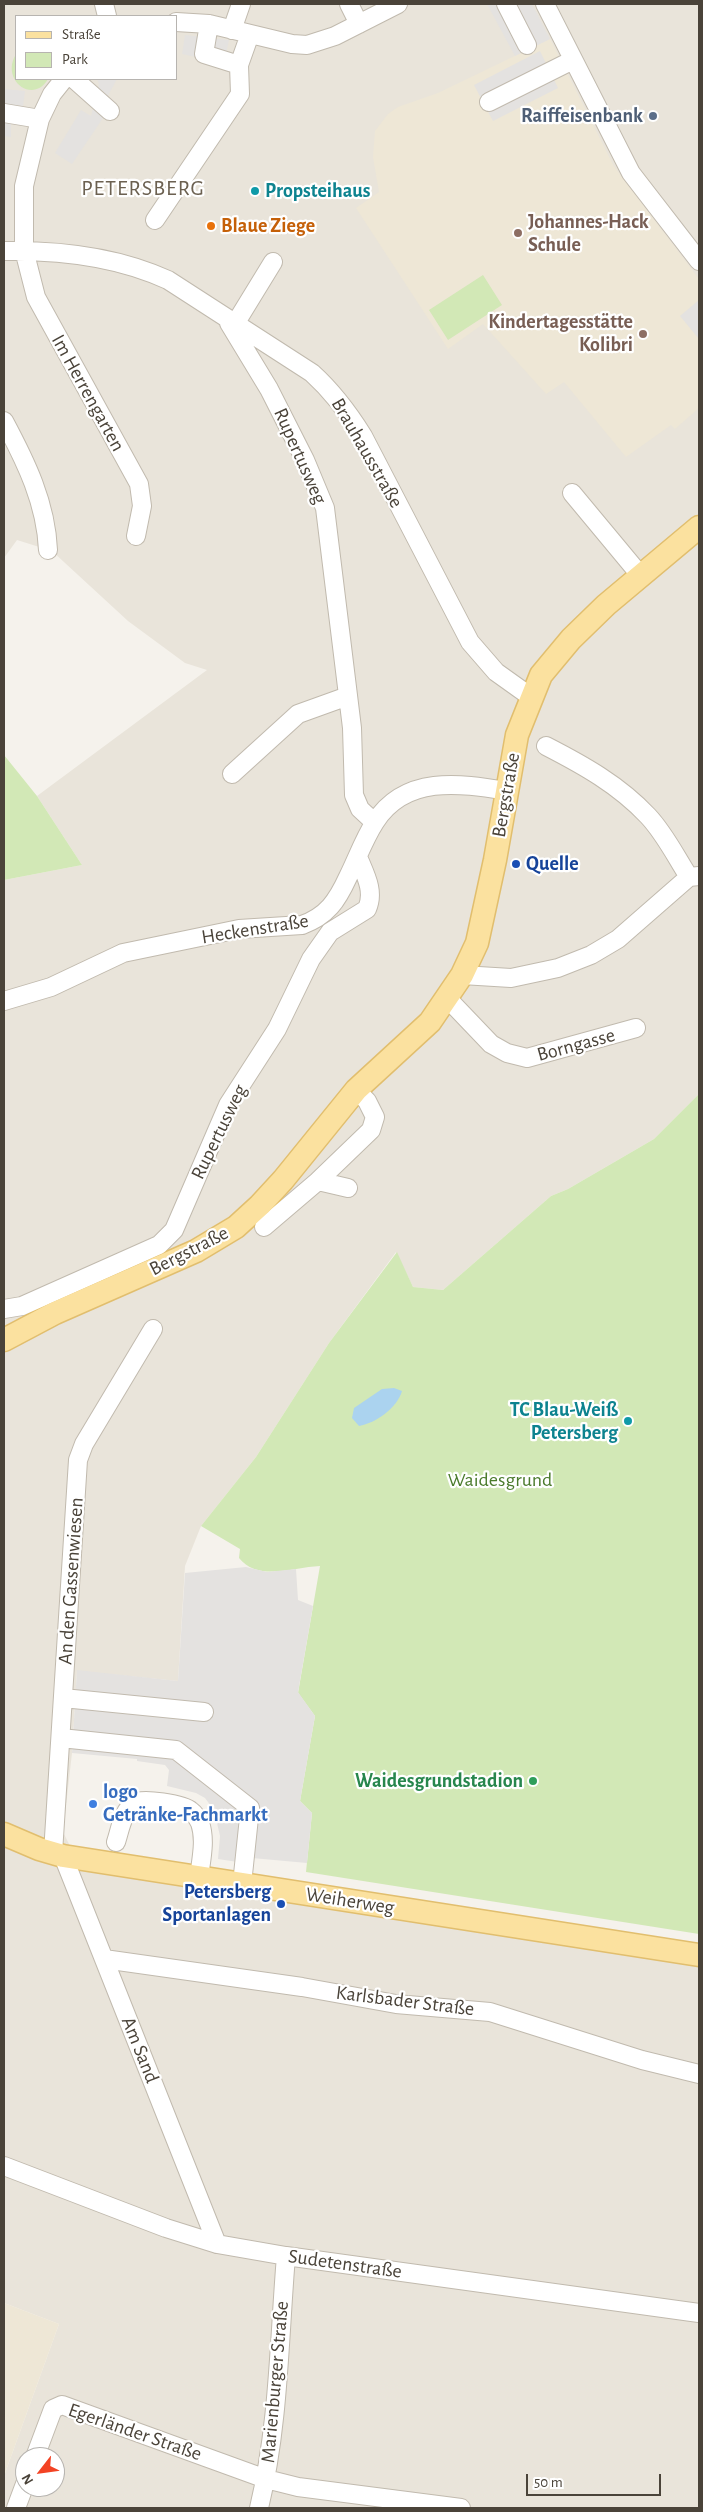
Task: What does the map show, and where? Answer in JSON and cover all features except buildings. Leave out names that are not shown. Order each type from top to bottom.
[{"type":"main road","name":"Bergstraße","points":[[4,1340],[29,1325],[196,1251],[236,1227],[283,1180],[356,1090],[410,1042],[448,999],[477,943],[517,735],[541,675],[571,639],[699,527]]},
{"type":"main road","name":"Weiherweg","points":[[4,1834],[18,1841],[58,1854],[699,1955]]},
{"type":"street","points":[[232,30],[241,4]]},
{"type":"street","points":[[349,4],[359,24]]},
{"type":"street","points":[[178,22],[209,24],[292,44],[307,45],[322,42],[398,4]]},
{"type":"street","points":[[506,4],[527,45]]},
{"type":"street","points":[[545,4],[630,173],[699,261]]},
{"type":"street","points":[[209,24],[204,54],[239,66]]},
{"type":"street","points":[[154,220],[240,94],[239,66],[250,34]]},
{"type":"street","points":[[489,102],[573,60]]},
{"type":"street","name":"Im Herrengarten","points":[[63,80],[52,94],[40,119],[24,186],[24,250],[36,297],[139,484],[142,506],[136,536]]},
{"type":"street","points":[[75,80],[110,112]]},
{"type":"street","points":[[4,113],[40,119]]},
{"type":"street","name":"Brauhausstraße","points":[[4,251],[24,250],[114,261],[143,268],[168,280],[312,373],[330,389],[347,410],[470,642],[496,672],[531,696]]},
{"type":"street","points":[[231,321],[273,262]]},
{"type":"street","name":"Rupertusweg","points":[[231,321],[305,460],[324,508],[352,728],[354,795],[356,803],[374,822]]},
{"type":"street","points":[[4,421],[28,469],[40,500],[47,524],[48,550]]},
{"type":"street","points":[[572,493],[641,576]]},
{"type":"street","points":[[232,774],[298,714],[348,696]]},
{"type":"street","points":[[462,975],[511,978],[558,968],[591,955],[618,939],[694,877],[648,816],[612,784],[578,762],[546,746]]},
{"type":"street","name":"Heckenstraße","points":[[4,1001],[50,987],[123,953],[239,930],[302,925],[311,922],[334,905],[374,822],[389,805],[404,794],[419,787],[442,784],[472,785],[507,791]]},
{"type":"street","name":"Rupertusweg","points":[[4,1309],[22,1306],[159,1245],[174,1230],[228,1105],[277,1029],[311,959],[330,932],[367,909],[370,898],[369,882],[358,857]]},
{"type":"street","name":"Borngasse","points":[[448,999],[491,1044],[507,1053],[527,1058],[636,1028]]},
{"type":"street","points":[[264,1227],[318,1181],[371,1130],[375,1117],[366,1101],[356,1090]]},
{"type":"street","points":[[318,1181],[348,1188]]},
{"type":"street","name":"An den Gassenwiesen","points":[[58,1854],[63,1698],[78,1460],[84,1444],[153,1329]]},
{"type":"street","points":[[63,1698],[204,1712]]},
{"type":"street","points":[[61,1738],[176,1750],[250,1808],[242,1884]]},
{"type":"street","points":[[116,1842],[128,1810],[134,1804],[148,1802],[182,1806],[195,1815],[200,1824],[202,1839],[199,1877]]},
{"type":"street","name":"Am Sand","points":[[58,1854],[104,1959],[217,2244]]},
{"type":"street","name":"Karlsbader Straße","points":[[104,1959],[302,1987],[396,2004],[490,2012],[642,2060],[699,2074]]},
{"type":"street","name":"Sudetenstraße","points":[[4,2166],[166,2228],[217,2244],[286,2256],[699,2313]]},
{"type":"street","name":"Marienburger Straße","points":[[259,2508],[266,2478],[276,2403],[286,2256]]},
{"type":"street","name":"Egerländer Straße","points":[[39,2447],[54,2409],[62,2405],[266,2478],[298,2487],[461,2508]]},
{"type":"shaded area","points":[[4,4],[699,4],[699,1094],[654,1139],[568,1189],[551,1196],[443,1290],[413,1287],[396,1252],[329,1343],[256,1457],[201,1526],[185,1566],[178,1681],[77,1671],[72,1753],[63,1832],[82,1870],[699,1960],[699,2508],[4,2508],[4,2476],[59,2324],[4,2303],[4,880],[82,865],[37,796],[207,670],[185,663],[128,621],[52,551],[17,540],[4,558]]},
{"type":"shaded area","points":[[487,4],[532,4],[550,39],[515,56]]},
{"type":"shaded area","points":[[185,35],[229,40],[224,63],[182,54]]},
{"type":"shaded area","name":"Johannes-Hack Schule","points":[[550,39],[613,165],[699,279],[699,408],[675,429],[671,425],[626,457],[564,382],[546,394],[483,324],[448,349],[356,208],[379,192],[373,157],[375,131],[388,114],[398,107],[438,93]]},
{"type":"shaded area","points":[[540,51],[558,88],[493,121],[474,85]]},
{"type":"shaded area","points":[[97,80],[116,80],[100,110],[105,115],[72,164],[55,153],[81,110],[91,116],[99,84]]},
{"type":"shaded area","points":[[4,89],[25,91],[23,106],[4,104]]},
{"type":"shaded area","points":[[4,123],[11,123],[11,137],[4,136]]},
{"type":"shaded area","points":[[699,300],[699,339],[680,316]]},
{"type":"shaded area","points":[[246,1567],[267,1572],[296,1569],[298,1600],[313,1606],[298,1692],[315,1716],[300,1801],[312,1813],[307,1863],[252,1858],[251,1864],[218,1859],[220,1836],[214,1810],[205,1798],[196,1793],[167,1786],[169,1770],[165,1765],[137,1761],[137,1759],[72,1753],[77,1670],[178,1681],[185,1573]]},
{"type":"shaded area","points":[[4,2303],[59,2324],[4,2476]]},
{"type":"green space","points":[[15,56],[15,80],[12,73],[12,64]]},
{"type":"green space","points":[[15,80],[47,80],[42,86],[34,90],[20,86]]},
{"type":"green space","points":[[483,275],[502,305],[448,340],[429,310]]},
{"type":"green space","points":[[4,755],[37,796],[82,865],[4,880]]},
{"type":"green space","name":"Waidesgrund","points":[[699,1094],[699,1934],[306,1872],[312,1813],[300,1801],[315,1716],[298,1693],[320,1566],[277,1571],[256,1570],[239,1558],[240,1549],[201,1526],[256,1457],[329,1343],[397,1252],[413,1287],[443,1290],[551,1196],[568,1189],[654,1139]]},
{"type":"water","points":[[394,1388],[402,1391],[391,1409],[372,1422],[359,1426],[352,1418],[354,1408],[382,1389]]},
{"type":"place","name":"Raiffeisenbank","points":[[653,116]]},
{"type":"place","name":"Propsteihaus","points":[[255,191]]},
{"type":"place","name":"Blaue Ziege","points":[[211,226]]},
{"type":"place","name":"Johannes-Hack Schule","points":[[518,233]]},
{"type":"place","name":"Kindertagesstätte Kolibri","points":[[643,334]]},
{"type":"place","name":"Quelle","points":[[516,864]]},
{"type":"place","name":"TC Blau-Weiß Petersberg","points":[[628,1421]]},
{"type":"place","name":"Waidesgrundstadion","points":[[533,1781]]},
{"type":"place","name":"logo Getränke-Fachmarkt","points":[[93,1804]]},
{"type":"place","name":"Petersberg Sportanlagen","points":[[281,1904]]},
{"type":"district","name":"PETERSBERG","points":[[143,188]]}]
